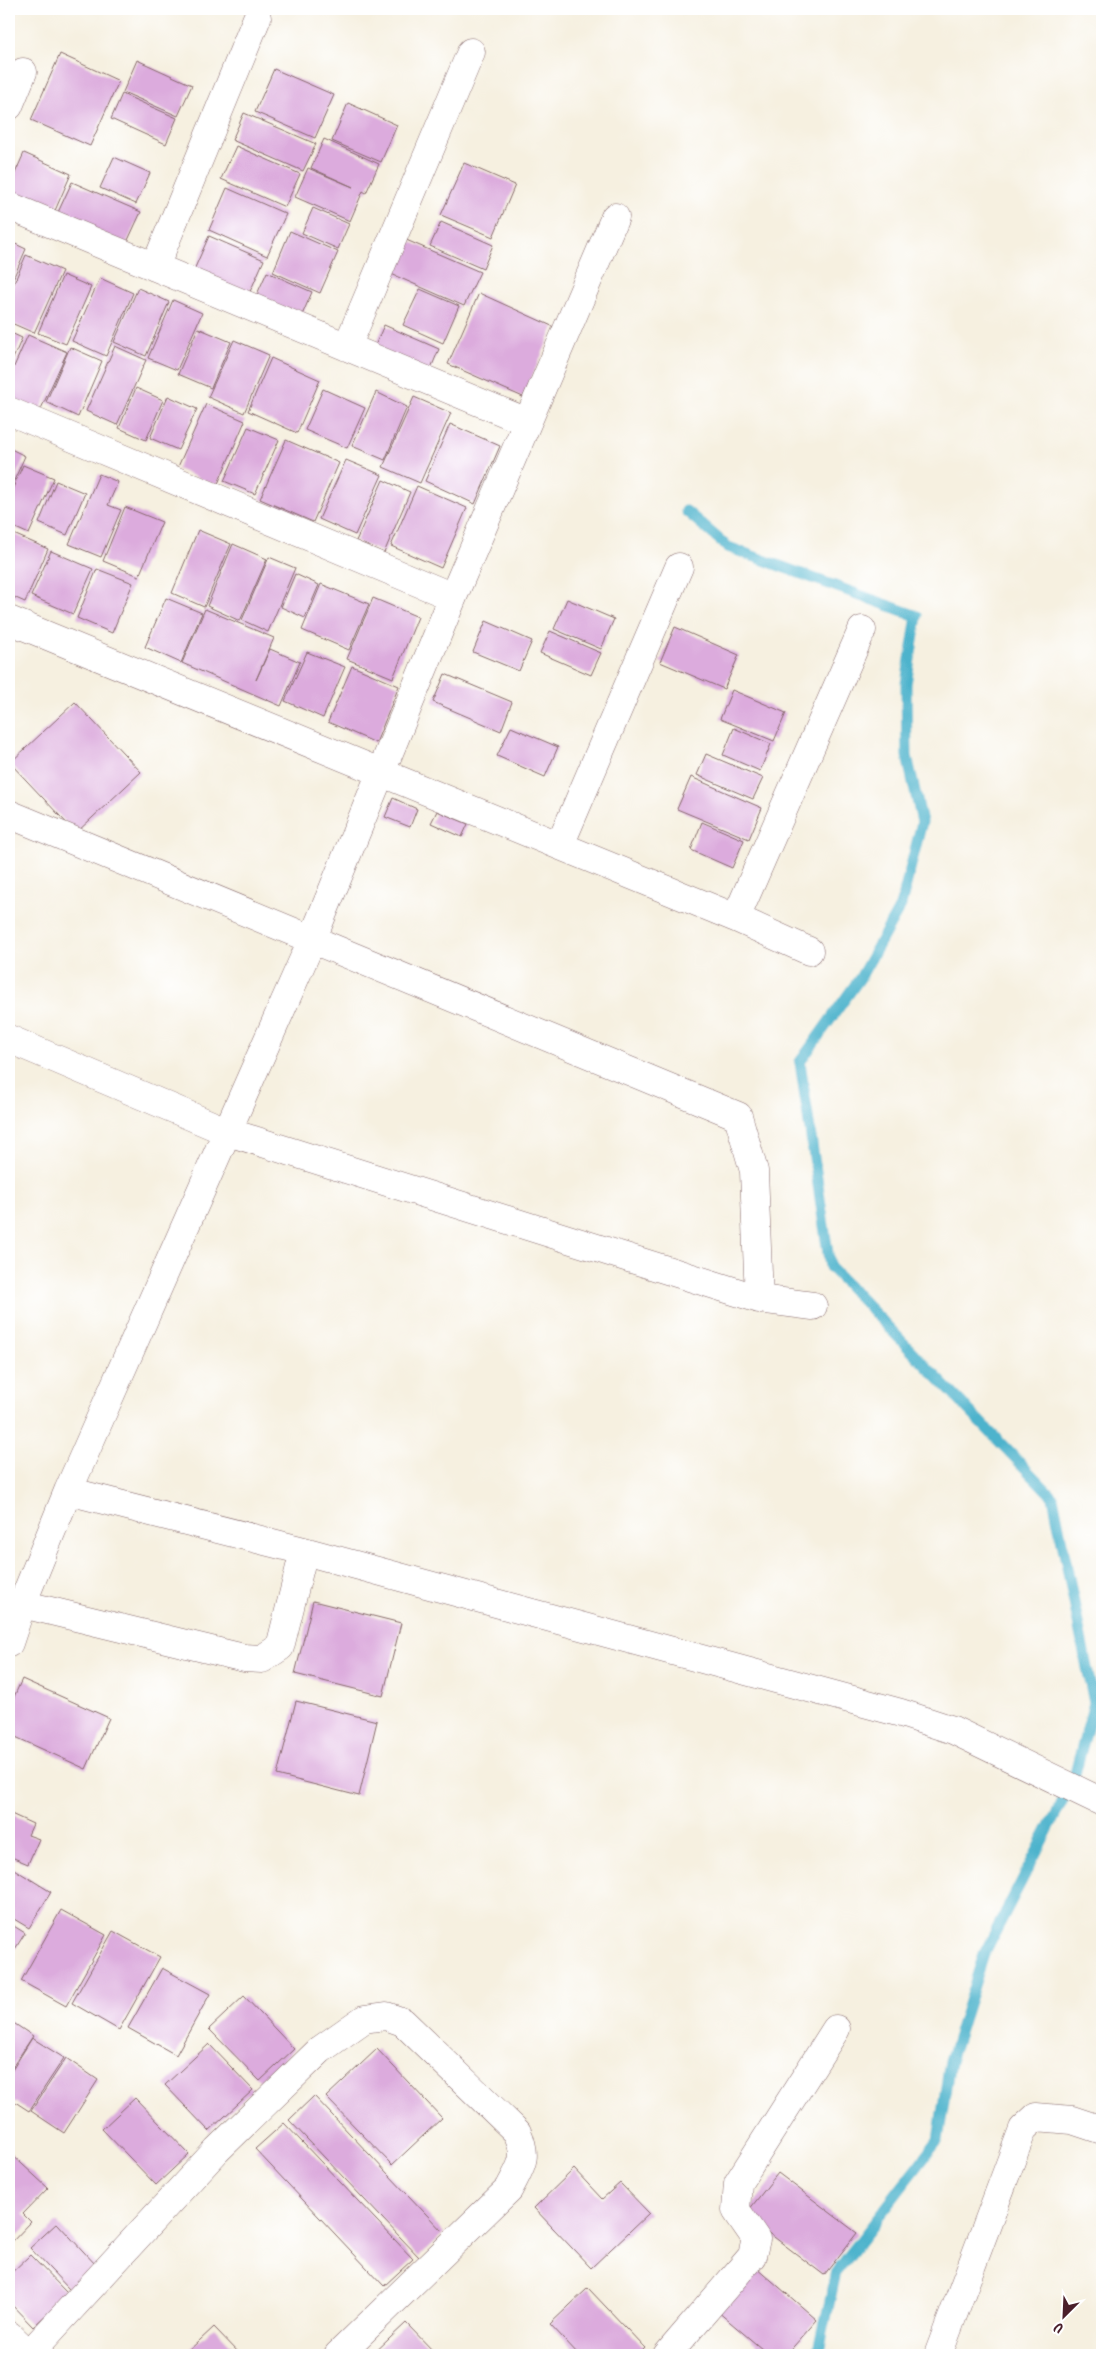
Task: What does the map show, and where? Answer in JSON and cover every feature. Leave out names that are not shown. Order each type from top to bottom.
[{"type":"street","points":[[156,267],[257,18]]},
{"type":"street","points":[[347,347],[471,52]]},
{"type":"street","points":[[9,106],[23,72]]},
{"type":"street","points":[[9,206],[527,422]]},
{"type":"street","points":[[9,1644],[22,1604],[68,1491],[312,940],[453,597],[615,217]]},
{"type":"street","points":[[9,411],[453,597]]},
{"type":"street","points":[[560,845],[679,567]]},
{"type":"street","points":[[9,620],[560,845],[736,918],[809,951]]},
{"type":"street","points":[[736,918],[862,630]]},
{"type":"street","points":[[9,814],[738,1116],[754,1171],[759,1299]]},
{"type":"street","points":[[9,1039],[228,1132],[759,1299],[813,1306]]},
{"type":"street","points":[[68,1491],[304,1551],[900,1713],[953,1730],[1102,1802]]},
{"type":"street","points":[[22,1604],[244,1658],[262,1659],[280,1647],[304,1551]]},
{"type":"street","points":[[9,2335],[29,2355],[217,2150],[320,2050],[364,2019],[386,2016],[403,2022],[517,2132],[524,2148],[523,2161],[509,2190],[338,2355]]},
{"type":"street","points":[[667,2355],[752,2256],[756,2239],[736,2210],[738,2182],[836,2029]]},
{"type":"street","points":[[938,2355],[1023,2129],[1036,2117],[1072,2120],[1102,2130]]},
{"type":"building","points":[[60,54],[119,81],[90,146],[31,120]]},
{"type":"building","points":[[137,60],[192,85],[178,116],[123,92]]},
{"type":"building","points":[[274,69],[334,95],[315,138],[255,112]]},
{"type":"building","points":[[122,94],[177,118],[166,144],[111,119]]},
{"type":"building","points":[[348,103],[397,125],[381,162],[332,141]]},
{"type":"building","points":[[244,113],[316,144],[303,171],[232,140]]},
{"type":"building","points":[[324,139],[379,164],[366,193],[363,191],[350,221],[295,197],[308,168],[353,187],[311,168]]},
{"type":"building","points":[[236,146],[300,174],[285,207],[221,179]]},
{"type":"building","points":[[24,153],[71,174],[50,222],[9,204],[9,187]]},
{"type":"building","points":[[114,157],[150,173],[136,204],[100,188]]},
{"type":"building","points":[[464,163],[515,185],[493,237],[441,215]]},
{"type":"building","points":[[72,182],[141,212],[123,251],[54,221]]},
{"type":"building","points":[[227,188],[286,214],[267,256],[209,230]]},
{"type":"building","points":[[313,208],[349,224],[338,249],[302,233]]},
{"type":"building","points":[[441,222],[493,245],[483,269],[430,246]]},
{"type":"building","points":[[290,231],[338,252],[320,293],[273,272]]},
{"type":"building","points":[[209,236],[264,260],[245,303],[190,279]]},
{"type":"building","points":[[404,239],[480,272],[464,306],[389,273]]},
{"type":"building","points":[[9,241],[26,249],[9,288]]},
{"type":"building","points":[[26,255],[62,271],[34,333],[9,322],[9,295]]},
{"type":"building","points":[[267,272],[312,292],[299,322],[254,301]]},
{"type":"building","points":[[63,275],[91,287],[66,344],[38,333]]},
{"type":"building","points":[[100,278],[133,293],[106,356],[72,341]]},
{"type":"building","points":[[138,288],[169,302],[146,356],[114,342]]},
{"type":"building","points":[[420,289],[459,306],[443,343],[403,325]]},
{"type":"building","points":[[479,293],[554,327],[523,397],[448,364]]},
{"type":"building","points":[[173,300],[202,313],[177,370],[148,358]]},
{"type":"building","points":[[384,325],[439,349],[429,373],[374,348]]},
{"type":"building","points":[[198,328],[231,342],[211,388],[178,374]]},
{"type":"building","points":[[9,332],[22,338],[9,368]]},
{"type":"building","points":[[28,335],[67,352],[40,411],[9,397],[9,378]]},
{"type":"building","points":[[234,340],[269,355],[244,413],[208,397]]},
{"type":"building","points":[[115,346],[146,360],[117,425],[86,411]]},
{"type":"building","points":[[70,347],[102,361],[78,417],[46,402]]},
{"type":"building","points":[[271,358],[320,380],[297,433],[248,411]]},
{"type":"building","points":[[136,388],[163,400],[146,440],[119,428]]},
{"type":"building","points":[[323,389],[365,408],[347,448],[305,430]]},
{"type":"building","points":[[376,392],[407,407],[385,460],[352,446]]},
{"type":"building","points":[[168,396],[197,409],[178,450],[150,438]]},
{"type":"building","points":[[414,397],[451,413],[420,483],[383,467]]},
{"type":"building","points":[[206,404],[245,421],[217,486],[177,469]]},
{"type":"building","points":[[450,424],[500,446],[475,504],[425,481]]},
{"type":"building","points":[[248,427],[279,440],[255,494],[224,481]]},
{"type":"building","points":[[286,440],[339,463],[313,522],[260,499]]},
{"type":"building","points":[[9,448],[25,456],[9,492]]},
{"type":"building","points":[[346,460],[382,475],[355,535],[319,519]]},
{"type":"building","points":[[23,465],[54,478],[29,534],[9,525],[9,497]]},
{"type":"building","points":[[99,474],[118,482],[108,505],[121,510],[101,557],[69,544]]},
{"type":"building","points":[[383,480],[410,492],[384,553],[356,541]]},
{"type":"building","points":[[56,481],[85,493],[67,535],[39,523]]},
{"type":"building","points":[[417,486],[467,508],[441,568],[391,546]]},
{"type":"building","points":[[125,507],[162,522],[139,576],[103,561]]},
{"type":"building","points":[[198,530],[231,544],[204,607],[172,593]]},
{"type":"building","points":[[9,532],[48,549],[25,602],[9,595]]},
{"type":"building","points":[[233,544],[267,559],[240,621],[207,606]]},
{"type":"building","points":[[51,551],[93,569],[73,614],[31,596]]},
{"type":"building","points":[[269,557],[295,568],[268,632],[242,620]]},
{"type":"building","points":[[97,569],[133,583],[112,633],[77,618]]},
{"type":"building","points":[[295,574],[319,585],[305,618],[281,607]]},
{"type":"building","points":[[321,584],[369,604],[349,650],[302,630]]},
{"type":"building","points":[[166,598],[202,613],[181,663],[145,647]]},
{"type":"building","points":[[373,598],[418,617],[393,678],[347,659]]},
{"type":"building","points":[[567,599],[614,619],[601,649],[554,629]]},
{"type":"building","points":[[205,609],[274,638],[256,680],[270,649],[300,662],[281,706],[182,663]]},
{"type":"building","points":[[486,621],[532,641],[519,671],[473,652]]},
{"type":"building","points":[[675,627],[739,655],[724,689],[660,662]]},
{"type":"building","points":[[550,631],[601,653],[591,675],[540,653]]},
{"type":"building","points":[[307,652],[345,667],[323,718],[285,701]]},
{"type":"building","points":[[352,666],[399,686],[376,743],[328,722]]},
{"type":"building","points":[[445,674],[512,702],[501,731],[433,702]]},
{"type":"building","points":[[732,690],[786,713],[774,741],[720,719]]},
{"type":"building","points":[[75,702],[141,772],[76,833],[10,763]]},
{"type":"building","points":[[511,727],[558,747],[545,777],[497,756]]},
{"type":"building","points":[[734,728],[771,744],[760,771],[723,755]]},
{"type":"building","points":[[706,754],[763,778],[753,799],[697,775]]},
{"type":"building","points":[[691,777],[762,808],[749,839],[677,809]]},
{"type":"building","points":[[393,798],[417,809],[410,827],[385,817]]},
{"type":"building","points":[[437,811],[468,824],[462,837],[431,823]]},
{"type":"building","points":[[702,822],[744,840],[732,868],[691,850]]},
{"type":"building","points":[[313,1601],[401,1623],[383,1696],[295,1674]]},
{"type":"building","points":[[22,1679],[109,1718],[86,1769],[9,1734],[9,1708]]},
{"type":"building","points":[[296,1701],[377,1721],[359,1796],[277,1775]]},
{"type":"building","points":[[9,1813],[33,1824],[28,1835],[39,1839],[28,1864],[9,1856]]},
{"type":"building","points":[[9,1866],[51,1892],[29,1928],[9,1916]]},
{"type":"building","points":[[61,1910],[106,1935],[66,2006],[21,1981]]},
{"type":"building","points":[[9,1923],[25,1933],[12,1954],[9,1952]]},
{"type":"building","points":[[113,1931],[160,1957],[119,2030],[72,2003]]},
{"type":"building","points":[[162,1968],[210,1994],[176,2055],[128,2028]]},
{"type":"building","points":[[244,1996],[294,2049],[260,2081],[209,2029]]},
{"type":"building","points":[[9,2020],[33,2036],[9,2072]]},
{"type":"building","points":[[32,2038],[64,2058],[29,2111],[9,2098],[9,2075]]},
{"type":"building","points":[[209,2044],[253,2090],[209,2131],[165,2085]]},
{"type":"building","points":[[377,2049],[442,2118],[392,2165],[326,2097]]},
{"type":"building","points":[[66,2058],[98,2080],[64,2133],[31,2111]]},
{"type":"building","points":[[314,2096],[444,2233],[419,2257],[289,2120]]},
{"type":"building","points":[[135,2098],[189,2154],[156,2185],[102,2129]]},
{"type":"building","points":[[284,2123],[413,2259],[384,2286],[255,2149]]},
{"type":"building","points":[[9,2152],[48,2188],[23,2214],[31,2222],[9,2245]]},
{"type":"building","points":[[574,2169],[602,2199],[620,2183],[649,2213],[591,2268],[534,2208]]},
{"type":"building","points":[[778,2173],[857,2233],[824,2275],[745,2215]]},
{"type":"building","points":[[57,2223],[96,2265],[70,2290],[30,2248]]},
{"type":"building","points":[[30,2255],[68,2294],[33,2327],[9,2302],[9,2275]]},
{"type":"building","points":[[756,2267],[817,2320],[786,2355],[769,2355],[717,2311]]},
{"type":"building","points":[[588,2288],[645,2348],[638,2355],[579,2355],[550,2324]]},
{"type":"building","points":[[406,2323],[437,2355],[372,2355]]},
{"type":"building","points":[[214,2327],[241,2355],[184,2355]]},
{"type":"waterway","points":[[686,511],[728,547],[917,616],[906,684],[907,756],[922,822],[901,905],[860,978],[800,1062],[830,1267],[1053,1497],[1094,1703],[1073,1781],[984,1954],[950,2061],[938,2140],[836,2272],[818,2355]]}]
